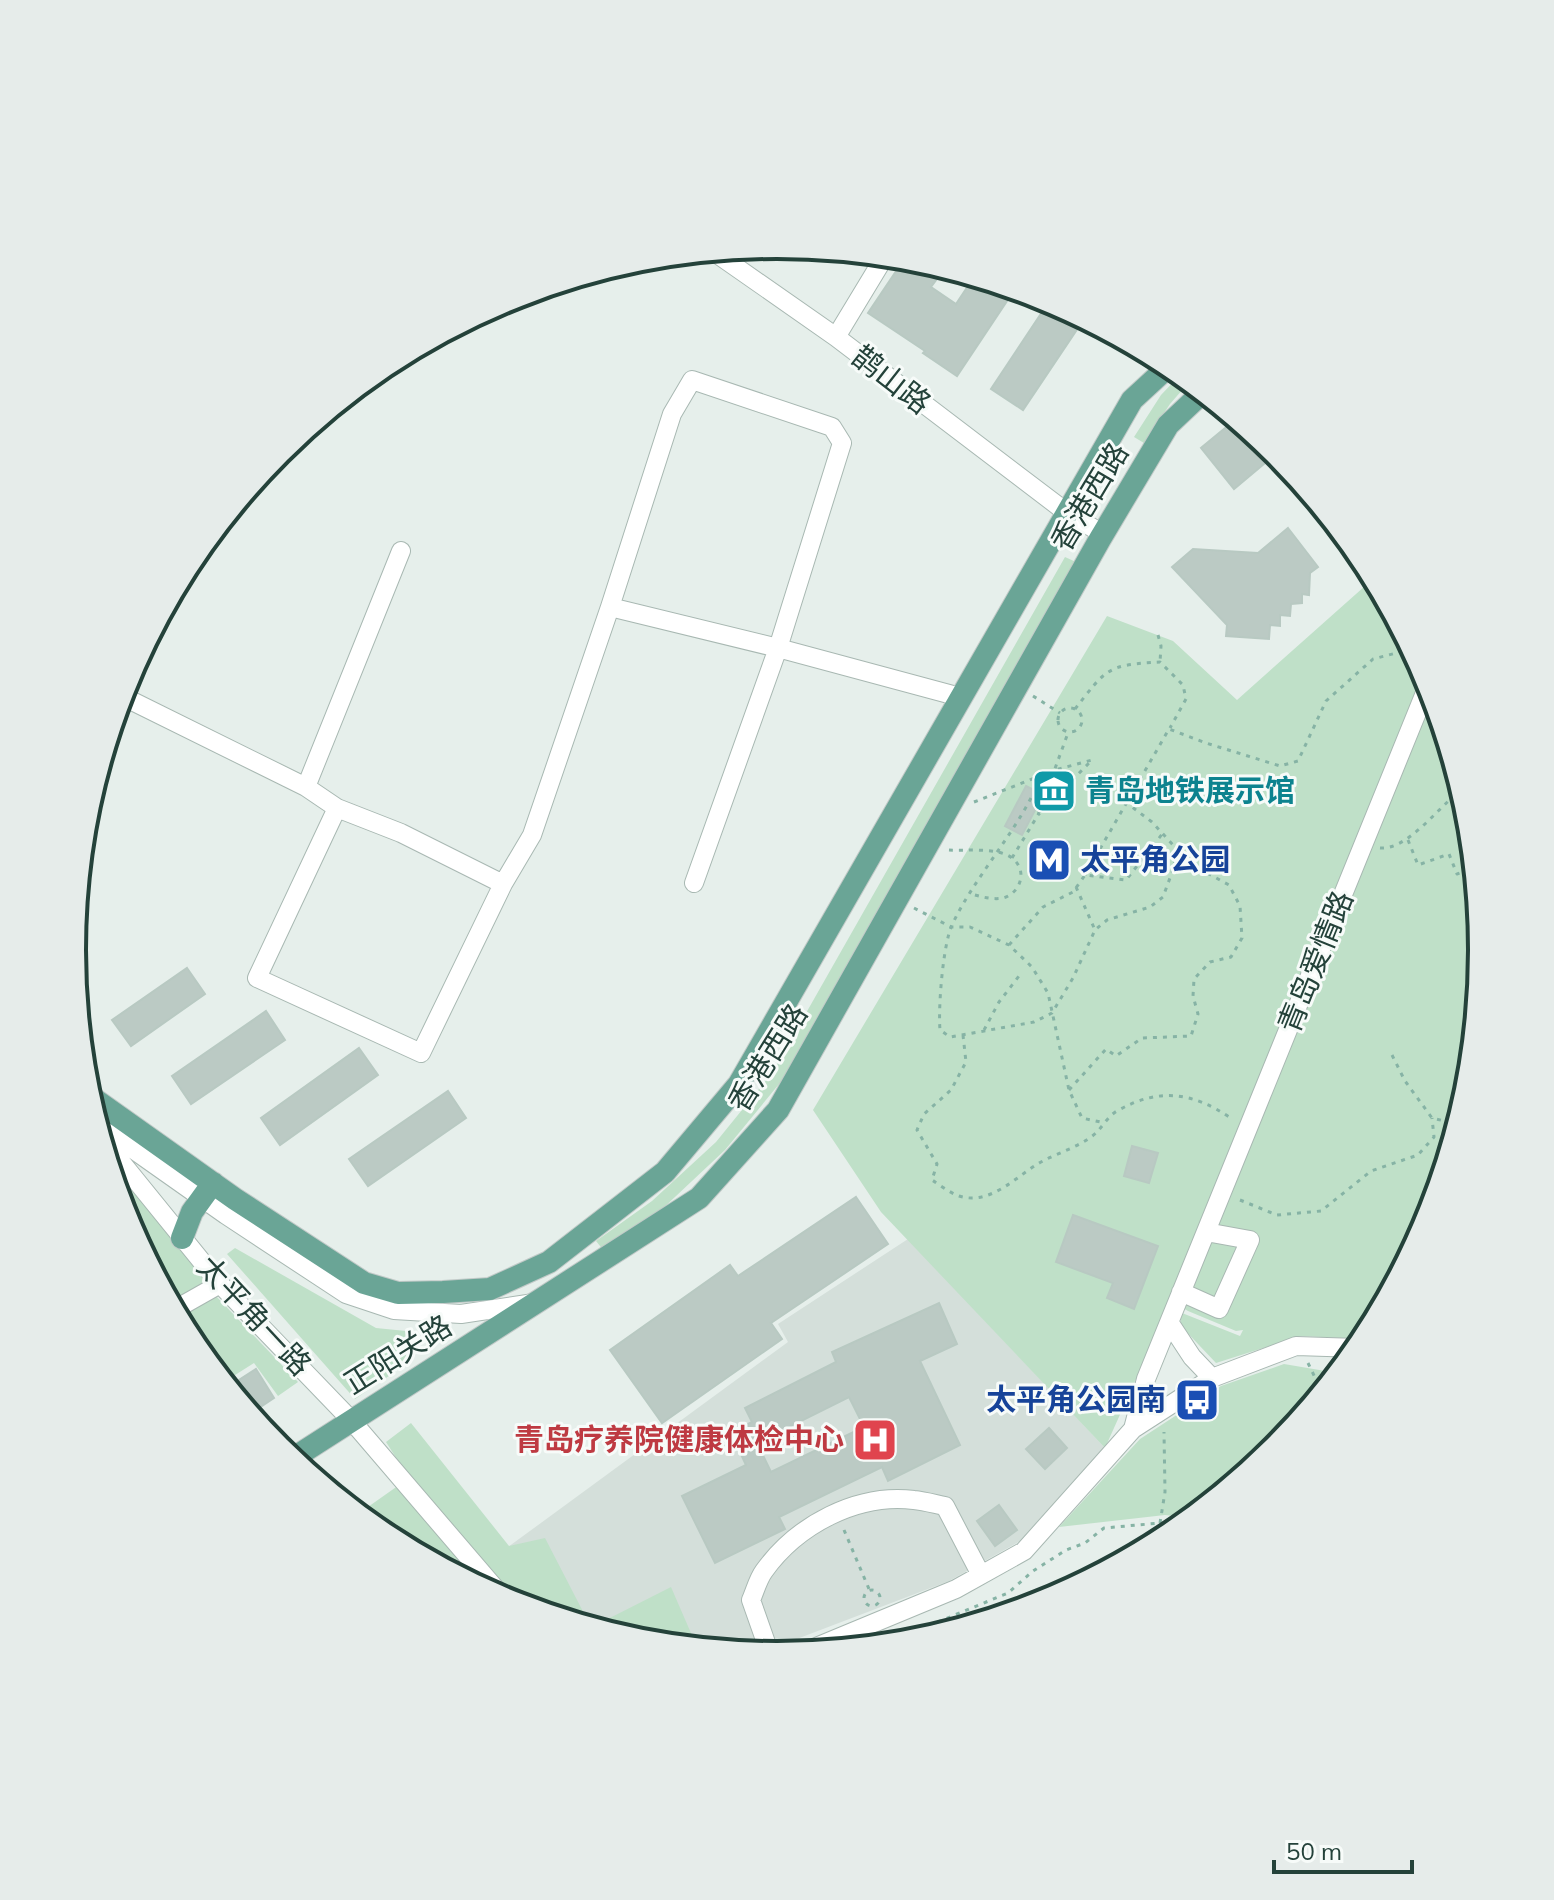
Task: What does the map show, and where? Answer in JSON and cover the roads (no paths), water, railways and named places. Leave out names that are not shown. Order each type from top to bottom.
[{"type":"main road","name":"香港西路","points":[[105,1108],[207,1190],[364,1283],[398,1293],[490,1289],[549,1262],[665,1172],[739,1084],[1132,400],[1160,374]]},
{"type":"main road","name":"香港西路","points":[[537,1303],[699,1198],[778,1110],[1103,534],[1168,425],[1195,400]]},
{"type":"main road","points":[[182,1238],[192,1212],[207,1190]]},
{"type":"main road","name":"正阳关路","points":[[302,1452],[537,1303]]},
{"type":"street","name":"鹊山路","points":[[727,261],[836,337],[1066,512],[1103,534]]},
{"type":"street","points":[[836,337],[878,267]]},
{"type":"street","points":[[337,808],[257,978],[421,1053],[503,884],[532,835],[672,414],[692,380],[832,427],[842,443],[778,648],[694,883]]},
{"type":"street","points":[[306,787],[401,551]]},
{"type":"street","points":[[610,607],[960,697]]},
{"type":"street","points":[[133,702],[306,787],[337,808],[401,833],[503,884]]},
{"type":"street","name":"青岛爱情路","points":[[1133,1429],[1146,1379],[1421,702]]},
{"type":"street","name":"香港西路","points":[[111,1132],[207,1190],[346,1294],[394,1310],[461,1314],[537,1303]]},
{"type":"street","name":"太平角一路","points":[[119,1160],[220,1284],[351,1420],[484,1576]]},
{"type":"street","points":[[1181,1292],[1219,1309],[1250,1240],[1204,1236]]},
{"type":"street","points":[[184,1304],[220,1284]]},
{"type":"street","points":[[1169,1322],[1192,1357],[1212,1378]]},
{"type":"street","points":[[837,1638],[956,1589],[1024,1551],[1133,1429],[1212,1378],[1296,1346],[1342,1347]]},
{"type":"street","points":[[765,1641],[751,1600],[762,1573],[789,1543],[817,1522],[853,1505],[914,1499],[945,1506],[981,1575]]},
{"type":"place","name":"青岛地铁展示馆","points":[[1054,791]]},
{"type":"place","name":"太平角公园","points":[[1049,860]]},
{"type":"place","name":"太平角公园南","points":[[1197,1400]]},
{"type":"place","name":"青岛疗养院健康体检中心","points":[[875,1440]]}]
